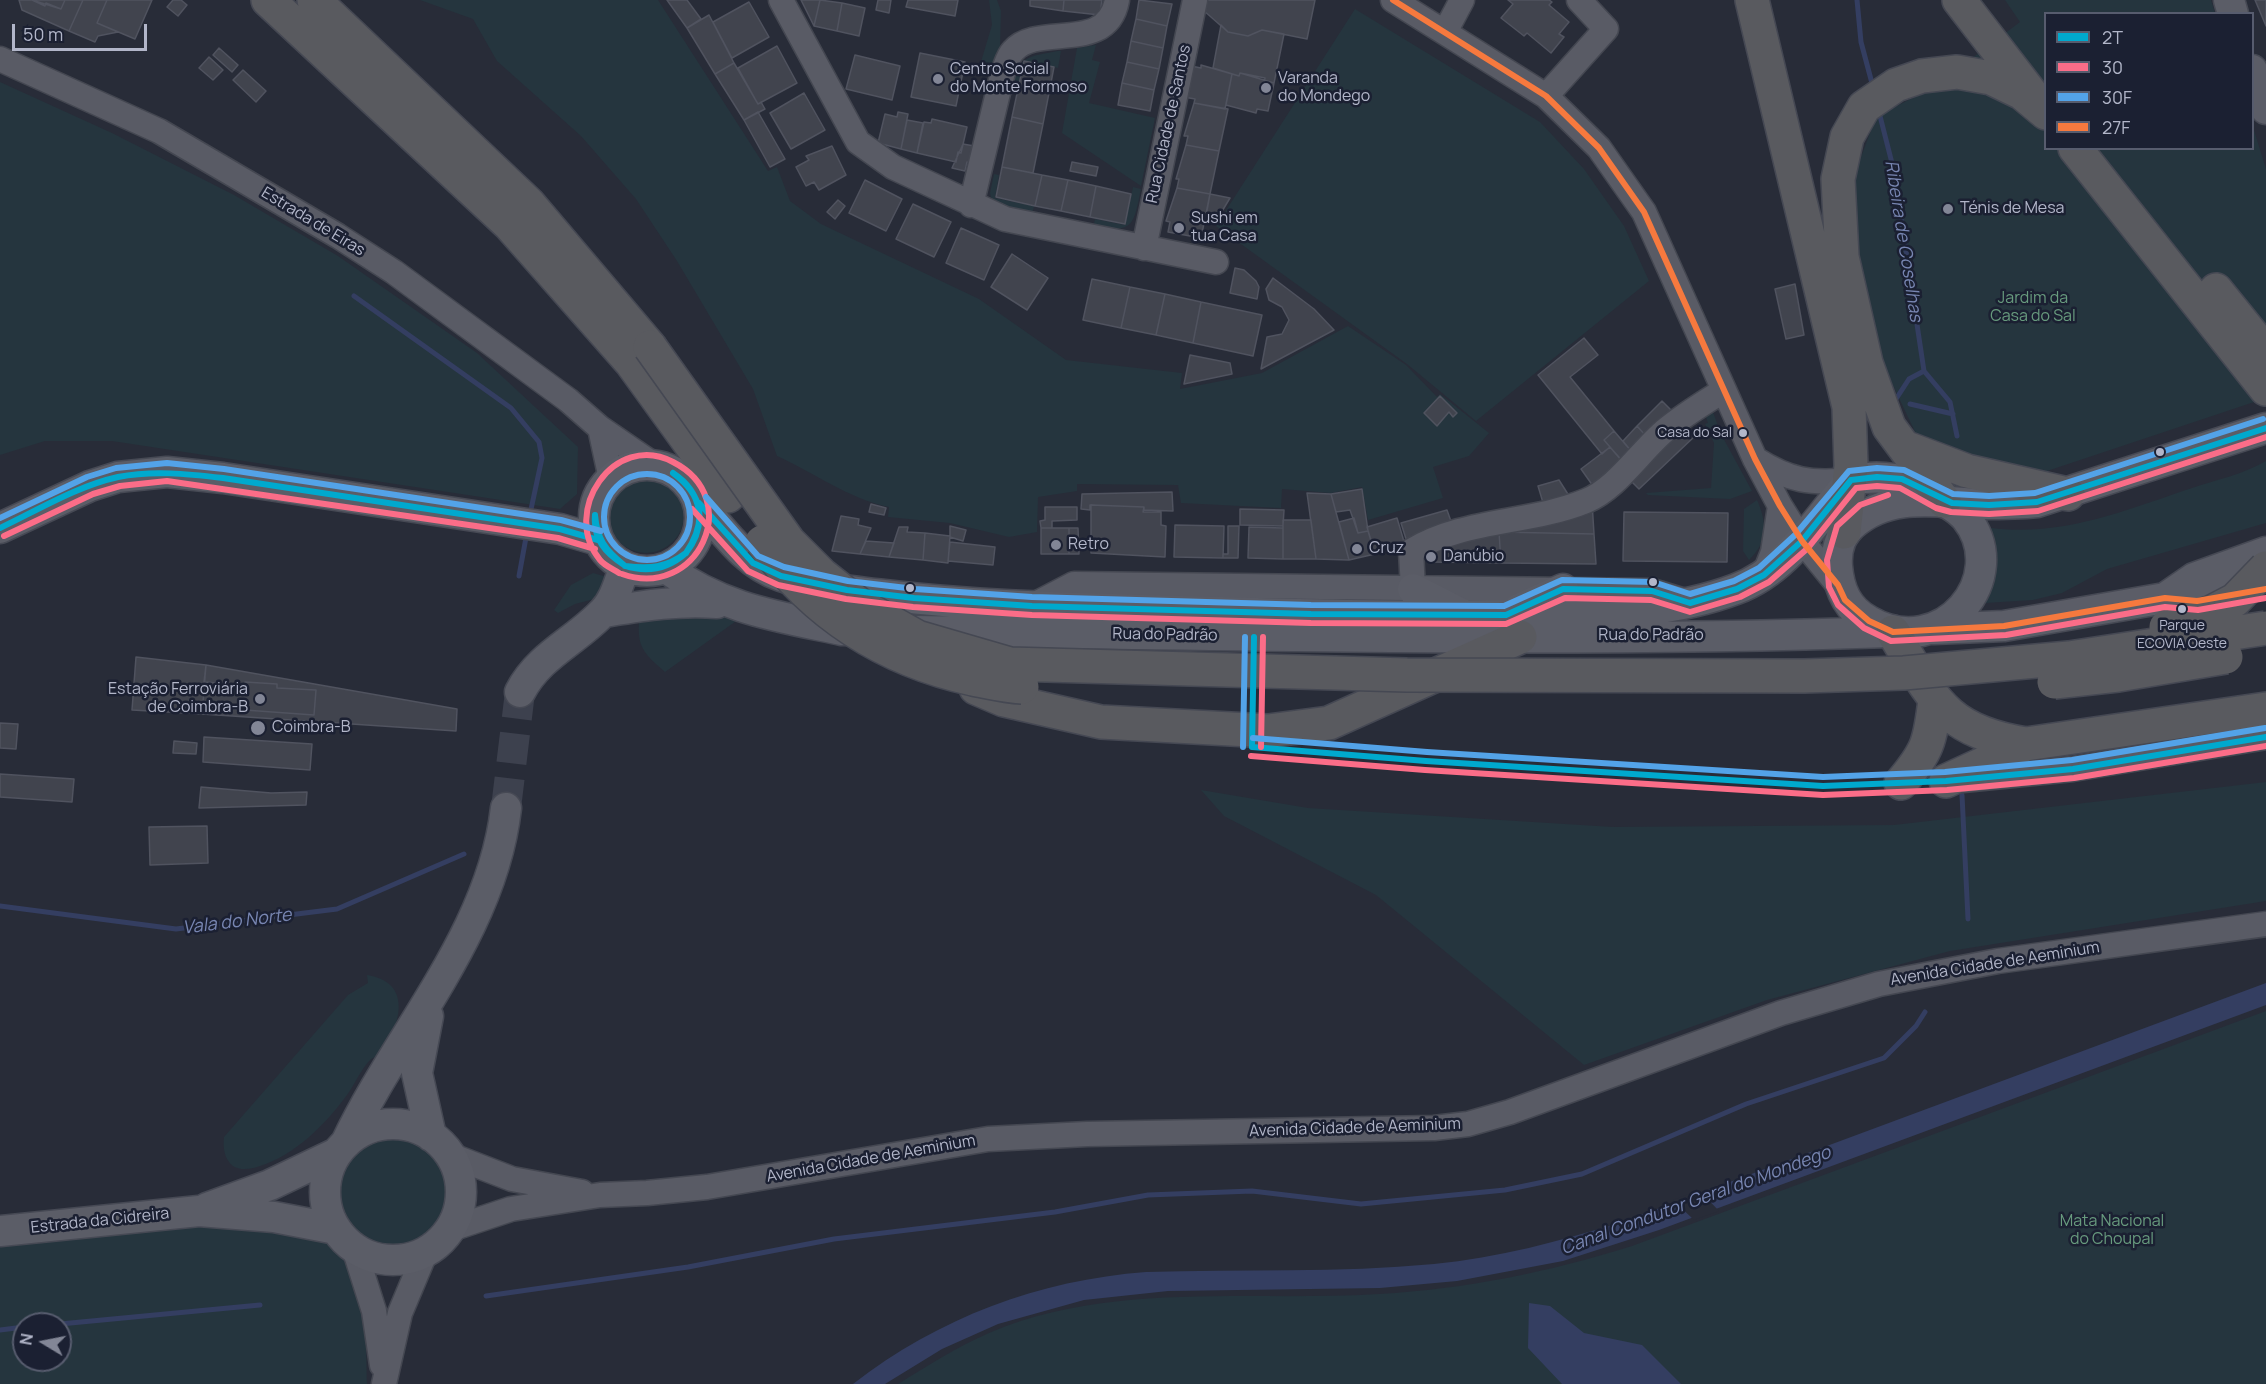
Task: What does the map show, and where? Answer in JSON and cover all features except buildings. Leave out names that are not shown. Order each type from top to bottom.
[{"type":"highway","points":[[268,0],[510,225],[640,355],[773,558],[806,592],[844,624],[885,651],[1004,700],[1101,722],[1268,731],[1329,723],[1524,630]]},
{"type":"highway","points":[[314,0],[528,203],[640,355],[789,542],[822,575],[861,605],[917,637],[1011,664],[1407,675],[1804,676],[1904,673],[2069,658],[2266,628]]},
{"type":"highway","points":[[1752,0],[1849,406],[1852,439],[1851,480],[1844,532]]},
{"type":"highway","points":[[1976,7],[2044,77]]},
{"type":"highway","points":[[1976,7],[2044,109]]},
{"type":"highway","points":[[1944,501],[1890,427],[1866,363],[1842,257],[1838,179],[1847,137],[1864,107],[1896,85],[1922,76],[1957,72],[1991,78],[2022,93],[2044,110]]},
{"type":"highway","points":[[2077,150],[2266,389]]},
{"type":"highway","points":[[2104,150],[2266,352]]},
{"type":"highway","points":[[1902,446],[1967,471],[2068,494]]},
{"type":"highway","points":[[2069,658],[2212,612],[2235,600],[2266,568]]},
{"type":"highway","points":[[1893,632],[1935,700],[1960,724],[1992,739],[2026,744],[2061,741],[2266,709]]},
{"type":"highway","points":[[938,671],[1009,686],[1405,696],[1832,698],[2012,687],[2118,675],[2266,650]]},
{"type":"highway","points":[[1901,783],[1922,759],[1930,740],[1935,700]]},
{"type":"highway","points":[[1946,781],[2026,744]]},
{"type":"main road","points":[[2254,73],[2266,109]]},
{"type":"main road","points":[[2266,429],[2037,502],[2010,504],[1902,501],[1883,505],[1865,513],[1844,532],[1836,560],[1838,585],[1845,600],[1869,621],[1893,632],[2004,626],[2165,598],[2198,601],[2266,589]]},
{"type":"main road","points":[[520,692],[535,667],[614,610],[660,569],[679,560],[690,549],[698,535],[701,519],[699,503],[692,489],[682,477],[654,465],[624,470],[611,479],[602,490],[596,527],[613,560],[625,566],[660,569]]},
{"type":"main road","points":[[0,528],[90,486],[118,477],[167,472],[223,478],[553,528],[596,527]]},
{"type":"main road","points":[[1851,480],[1869,476],[1893,477],[1916,485],[1944,501],[1964,516],[1971,525],[1980,555],[1975,588],[1956,617],[1934,629]]},
{"type":"main road","name":"Rua do Padrão","points":[[699,503],[753,563],[781,576],[847,590],[894,596],[1032,606],[1465,615],[1524,630],[1689,603],[1737,589],[1764,575],[1802,541],[1851,480]]},
{"type":"main road","points":[[2165,598],[2194,578],[2266,552]]},
{"type":"main road","points":[[614,610],[615,593],[625,566]]},
{"type":"main road","name":"Rua do Padrão","points":[[660,569],[732,605],[842,630],[1254,637],[1524,630],[1893,632]]},
{"type":"main road","points":[[1413,589],[1465,615]]},
{"type":"main road","points":[[1520,680],[1524,630],[1563,590]]},
{"type":"main road","points":[[614,610],[686,601],[732,605]]},
{"type":"main road","name":"Estrada da Cidreira","points":[[345,1239],[329,1215],[325,1183],[358,1117],[432,995],[486,888],[501,845],[506,808]]},
{"type":"main road","name":"Estrada da Cidreira","points":[[0,1231],[199,1211],[274,1217],[345,1239],[377,1258],[390,1260],[415,1256],[426,1251],[448,1230],[456,1216],[460,1185],[440,1146],[417,1073],[432,995]]},
{"type":"main road","name":"Estrada da Cidreira","points":[[199,1211],[270,1185],[341,1148],[358,1134],[387,1125],[403,1125],[440,1146]]},
{"type":"street","points":[[781,0],[858,142],[893,167],[1005,219],[1216,262]]},
{"type":"street","points":[[971,205],[1003,72],[1012,51],[1024,43],[1103,27],[1114,14],[1117,0]]},
{"type":"street","name":"Rua Cidade de Santos","points":[[1144,248],[1195,0]]},
{"type":"street","points":[[1393,0],[1546,96],[1599,148],[1644,212],[1755,459],[1780,506],[1802,541],[1838,585]]},
{"type":"street","points":[[1445,32],[1462,0]]},
{"type":"street","points":[[1546,96],[1606,29],[1579,0]]},
{"type":"street","name":"Estrada de Eiras","points":[[0,58],[159,131],[338,236],[394,272],[568,400],[600,428],[654,465]]},
{"type":"street","points":[[1413,589],[1411,551],[1444,534],[1556,511],[1588,500],[1615,480],[1662,433],[1724,390]]},
{"type":"street","points":[[600,428],[611,479]]},
{"type":"street","points":[[1755,459],[1776,472],[1797,480],[1822,483],[1851,480]]},
{"type":"street","points":[[1764,575],[1774,545],[1780,506]]},
{"type":"street","name":"Rua do Padrão","points":[[1032,606],[1074,584],[1653,591],[1689,603]]},
{"type":"street","points":[[1946,781],[2073,769],[2266,737]]},
{"type":"street","name":"Avenida Cidade de Aeminium","points":[[448,1230],[511,1209],[600,1195],[707,1187],[938,1146],[1012,1137],[1414,1128],[1468,1124],[1510,1112],[1781,1013],[1879,984],[1998,961],[2266,924]]},
{"type":"street","name":"Avenida Cidade de Aeminium","points":[[440,1146],[512,1179],[600,1195]]},
{"type":"street","points":[[345,1239],[374,1311],[384,1381]]},
{"type":"street","points":[[384,1381],[400,1313],[426,1251]]},
{"type":"green space","points":[[420,0],[658,0],[768,171],[777,167],[790,201],[821,224],[979,299],[1066,360],[1182,373],[1180,389],[1262,373],[1348,326],[1406,365],[1437,397],[1440,394],[1489,433],[1469,456],[1433,467],[1443,498],[1368,520],[1362,487],[1331,493],[1282,489],[1281,508],[1181,503],[1178,485],[1077,484],[1077,491],[1038,497],[1037,532],[1009,537],[950,523],[888,517],[889,507],[859,498],[777,456],[753,389],[677,261],[636,199],[581,136],[497,61],[473,19]]},
{"type":"green space","points":[[989,0],[997,0],[1001,11],[1000,49],[992,67],[980,65],[992,25]]},
{"type":"green space","name":"Jardim da Casa do Sal","points":[[2005,0],[2211,0],[2215,12],[2044,12],[2044,150],[2254,150],[2254,130],[2266,169],[2266,398],[2047,471],[1991,464],[1917,436],[1880,358],[1857,255],[1852,181],[1876,117],[1935,86],[2020,22]]},
{"type":"green space","points":[[1355,9],[1540,122],[1584,169],[1624,226],[1649,281],[1476,421],[1407,364],[1216,226]]},
{"type":"green space","points":[[1096,45],[1092,60],[1100,62],[1089,103],[1155,118],[1141,186],[1062,133],[1077,48]]},
{"type":"green space","points":[[1061,51],[1058,68],[1024,61],[1039,55]]},
{"type":"green space","points":[[1024,61],[1017,90],[1012,89],[1018,70]]},
{"type":"green space","points":[[0,82],[112,133],[234,195],[338,256],[477,353],[578,447],[577,494],[560,509],[112,441],[45,441],[0,455]]},
{"type":"green space","points":[[994,174],[999,175],[995,198],[1034,206],[1032,215],[992,202],[990,193]]},
{"type":"green space","points":[[1133,187],[1141,189],[1136,212],[1129,224],[1117,229],[1093,228],[1095,219],[1125,225]]},
{"type":"green space","points":[[1710,404],[1721,434],[1752,491],[1730,499],[1648,495],[1646,493],[1711,488],[1714,443],[1705,424],[1708,423],[1703,408]]},
{"type":"green space","points":[[2266,461],[2266,523],[2107,569],[2062,593],[2033,600],[1985,603],[1994,567],[1989,531],[1991,528],[2044,529],[2094,520],[2239,473]]},
{"type":"green space","points":[[646,477],[661,480],[673,488],[681,500],[684,515],[681,530],[673,542],[661,550],[646,553],[631,550],[619,542],[611,530],[608,515],[611,500],[619,488],[631,480]]},
{"type":"green space","points":[[1757,500],[1763,516],[1764,532],[1760,546],[1749,560],[1743,551],[1744,509]]},
{"type":"green space","points":[[593,573],[607,577],[602,597],[575,604],[558,613],[554,610],[571,585]]},
{"type":"green space","points":[[687,608],[739,619],[665,672],[644,651],[640,639],[639,623],[650,617]]},
{"type":"green space","points":[[2266,782],[2266,901],[1950,951],[1767,1000],[1584,1065],[1376,895],[1224,816],[1201,790],[1308,808],[1613,827],[1894,825]]},
{"type":"green space","points":[[367,975],[382,979],[391,986],[397,995],[399,1006],[394,1030],[381,1053],[371,1059],[329,1117],[297,1147],[257,1167],[243,1169],[233,1166],[225,1153],[224,1137],[348,995],[368,983]]},
{"type":"green space","name":"Mata Nacional do Choupal","points":[[2266,1011],[2266,1384],[898,1384],[989,1333],[1036,1317],[1084,1306],[1181,1297],[1330,1296],[1411,1292],[1507,1278],[1570,1264],[1632,1246]]},
{"type":"green space","points":[[391,1135],[412,1139],[430,1151],[442,1169],[446,1190],[442,1211],[430,1229],[412,1241],[391,1245],[370,1241],[352,1229],[340,1211],[336,1190],[340,1169],[352,1151],[370,1139]]},
{"type":"green space","points":[[188,1227],[289,1231],[315,1237],[333,1248],[346,1263],[361,1301],[366,1344],[367,1384],[0,1384],[0,1244]]},
{"type":"water","name":"Canal Condutor Geral do Mondego","points":[[2266,983],[2266,1005],[1659,1230],[1563,1261],[1457,1281],[1380,1288],[1168,1291],[1084,1300],[998,1324],[942,1349],[885,1384],[853,1384],[920,1340],[991,1306],[1067,1284],[1106,1276],[1146,1272],[1326,1270],[1434,1264],[1505,1253],[1575,1236],[1622,1222]]},
{"type":"water","points":[[1529,1303],[1550,1306],[1584,1333],[1642,1345],[1681,1384],[1562,1384],[1528,1348]]},
{"type":"pier","points":[[1699,1190],[1719,1211],[1694,1220],[1673,1200]]},
{"type":"waterway","points":[[1857,0],[1861,42],[1873,87]]},
{"type":"waterway","name":"Ribeira de Coselhas","points":[[1879,112],[1894,171],[1924,371]]},
{"type":"waterway","points":[[354,296],[511,408],[539,442],[542,458],[530,514]]},
{"type":"waterway","points":[[1896,399],[1909,379],[1924,371],[1950,402],[1957,436]]},
{"type":"waterway","points":[[1910,404],[1953,414]]},
{"type":"waterway","points":[[519,576],[527,532]]},
{"type":"waterway","points":[[1962,795],[1968,919]]},
{"type":"waterway","name":"Vala do Norte","points":[[0,906],[176,929],[337,909],[464,854]]},
{"type":"waterway","points":[[486,1296],[688,1267],[834,1239],[1055,1212],[1148,1195],[1252,1191],[1361,1204],[1505,1190],[1582,1174],[1746,1104],[1884,1058],[1916,1026],[1925,1012]]},
{"type":"waterway","points":[[72,1323],[260,1305]]},
{"type":"waterway","points":[[0,1330],[12,1328]]},
{"type":"tunnel","points":[[506,808],[520,692]]},
{"type":"transit line","name":"27F","points":[[1393,0],[1546,96],[1599,148],[1644,212],[1755,459],[1780,506],[1802,541],[1838,585],[1845,600],[1869,621],[1893,632],[2004,626],[2165,598],[2197,601],[2266,589]]},
{"type":"transit line","name":"30F","points":[[706,497],[758,556],[784,567],[848,581],[915,589],[1032,597],[1311,605],[1504,606],[1562,580],[1653,582],[1690,594],[1734,581],[1759,568],[1795,535],[1849,471],[1877,468],[1904,470],[1953,494],[1989,496],[2035,493],[2263,419]]},
{"type":"transit line","name":"2T","points":[[699,503],[753,563],[781,576],[847,590],[914,598],[1032,606],[1311,614],[1506,615],[1563,589],[1652,591],[1690,603],[1737,589],[1764,575],[1802,541],[1851,480],[1877,477],[1902,479],[1952,503],[1989,505],[2037,502],[2266,428]]},
{"type":"transit line","name":"30","points":[[692,509],[748,571],[778,585],[846,599],[913,607],[1032,615],[1311,623],[1506,624],[1565,598],[1651,600],[1690,612],[1740,597],[1769,582],[1808,548],[1856,488],[1877,486],[1900,488],[1936,508],[1951,512],[1989,514],[2038,511],[2266,437]]},
{"type":"transit line","name":"30","points":[[619,573],[600,560],[589,541],[586,520],[590,500],[599,481],[613,467],[631,457],[651,455],[673,462],[695,479],[706,499],[709,521],[703,542],[690,560],[672,573],[649,578],[622,574]]},
{"type":"transit line","name":"30F","points":[[0,518],[87,477],[116,468],[167,463],[224,469],[561,520],[601,531]]},
{"type":"transit line","name":"2T","points":[[0,528],[73,492],[103,481],[131,475],[170,473],[223,478],[560,529],[598,540]]},
{"type":"transit line","name":"2T","points":[[673,473],[690,490],[699,510],[697,531],[686,553]]},
{"type":"transit line","name":"2T","points":[[673,473],[691,491],[699,510],[697,530],[686,553]]},
{"type":"transit line","name":"30F","points":[[647,474],[671,481],[683,493],[690,517],[683,541],[671,553],[647,560],[623,553],[611,541],[604,517],[611,493],[623,481],[647,474]]},
{"type":"transit line","name":"30","points":[[4,536],[93,494],[120,486],[167,481],[558,538],[595,549]]},
{"type":"transit line","name":"30","points":[[1888,495],[1860,505],[1837,526],[1827,560],[1829,587],[1838,605],[1864,628],[1891,641],[2006,635],[2165,607],[2198,610],[2266,598]]},
{"type":"transit line","name":"2T","points":[[595,515],[603,543],[624,565]]},
{"type":"transit line","name":"2T","points":[[595,515],[598,538],[611,556],[624,565]]},
{"type":"transit line","name":"2T","points":[[625,566],[657,566],[672,562],[686,553]]},
{"type":"transit line","name":"2T","points":[[625,566],[642,569],[657,568],[672,563],[686,553]]},
{"type":"transit line","name":"30F","points":[[1243,747],[1245,637]]},
{"type":"transit line","name":"2T","points":[[1252,747],[1254,637]]},
{"type":"transit line","name":"30","points":[[1261,747],[1263,637]]},
{"type":"transit line","name":"30F","points":[[1253,738],[1427,752],[1823,777],[1945,772],[2072,760],[2265,728]]},
{"type":"transit line","name":"2T","points":[[1252,747],[1426,761],[1823,786],[1946,781],[2073,769],[2266,737]]},
{"type":"transit line","name":"30","points":[[1251,756],[1425,770],[1823,795],[1947,790],[2074,778],[2266,746]]},
{"type":"place","name":"Centro Social do Monte Formoso","points":[[938,79]]},
{"type":"place","name":"Varanda do Mondego","points":[[1266,88]]},
{"type":"place","name":"Ténis de Mesa","points":[[1948,209]]},
{"type":"place","name":"Sushi em tua Casa","points":[[1179,228]]},
{"type":"place","name":"Casa do Sal","points":[[1743,433]]},
{"type":"place","name":"Retro","points":[[1056,545]]},
{"type":"place","name":"Cruz","points":[[1357,549]]},
{"type":"place","name":"Danúbio","points":[[1431,557]]},
{"type":"place","name":"Parque ECOVIA Oeste","points":[[2182,609]]},
{"type":"place","name":"Estação Ferroviária de Coimbra-B","points":[[260,699]]},
{"type":"place","name":"Coimbra-B","points":[[258,728]]}]
